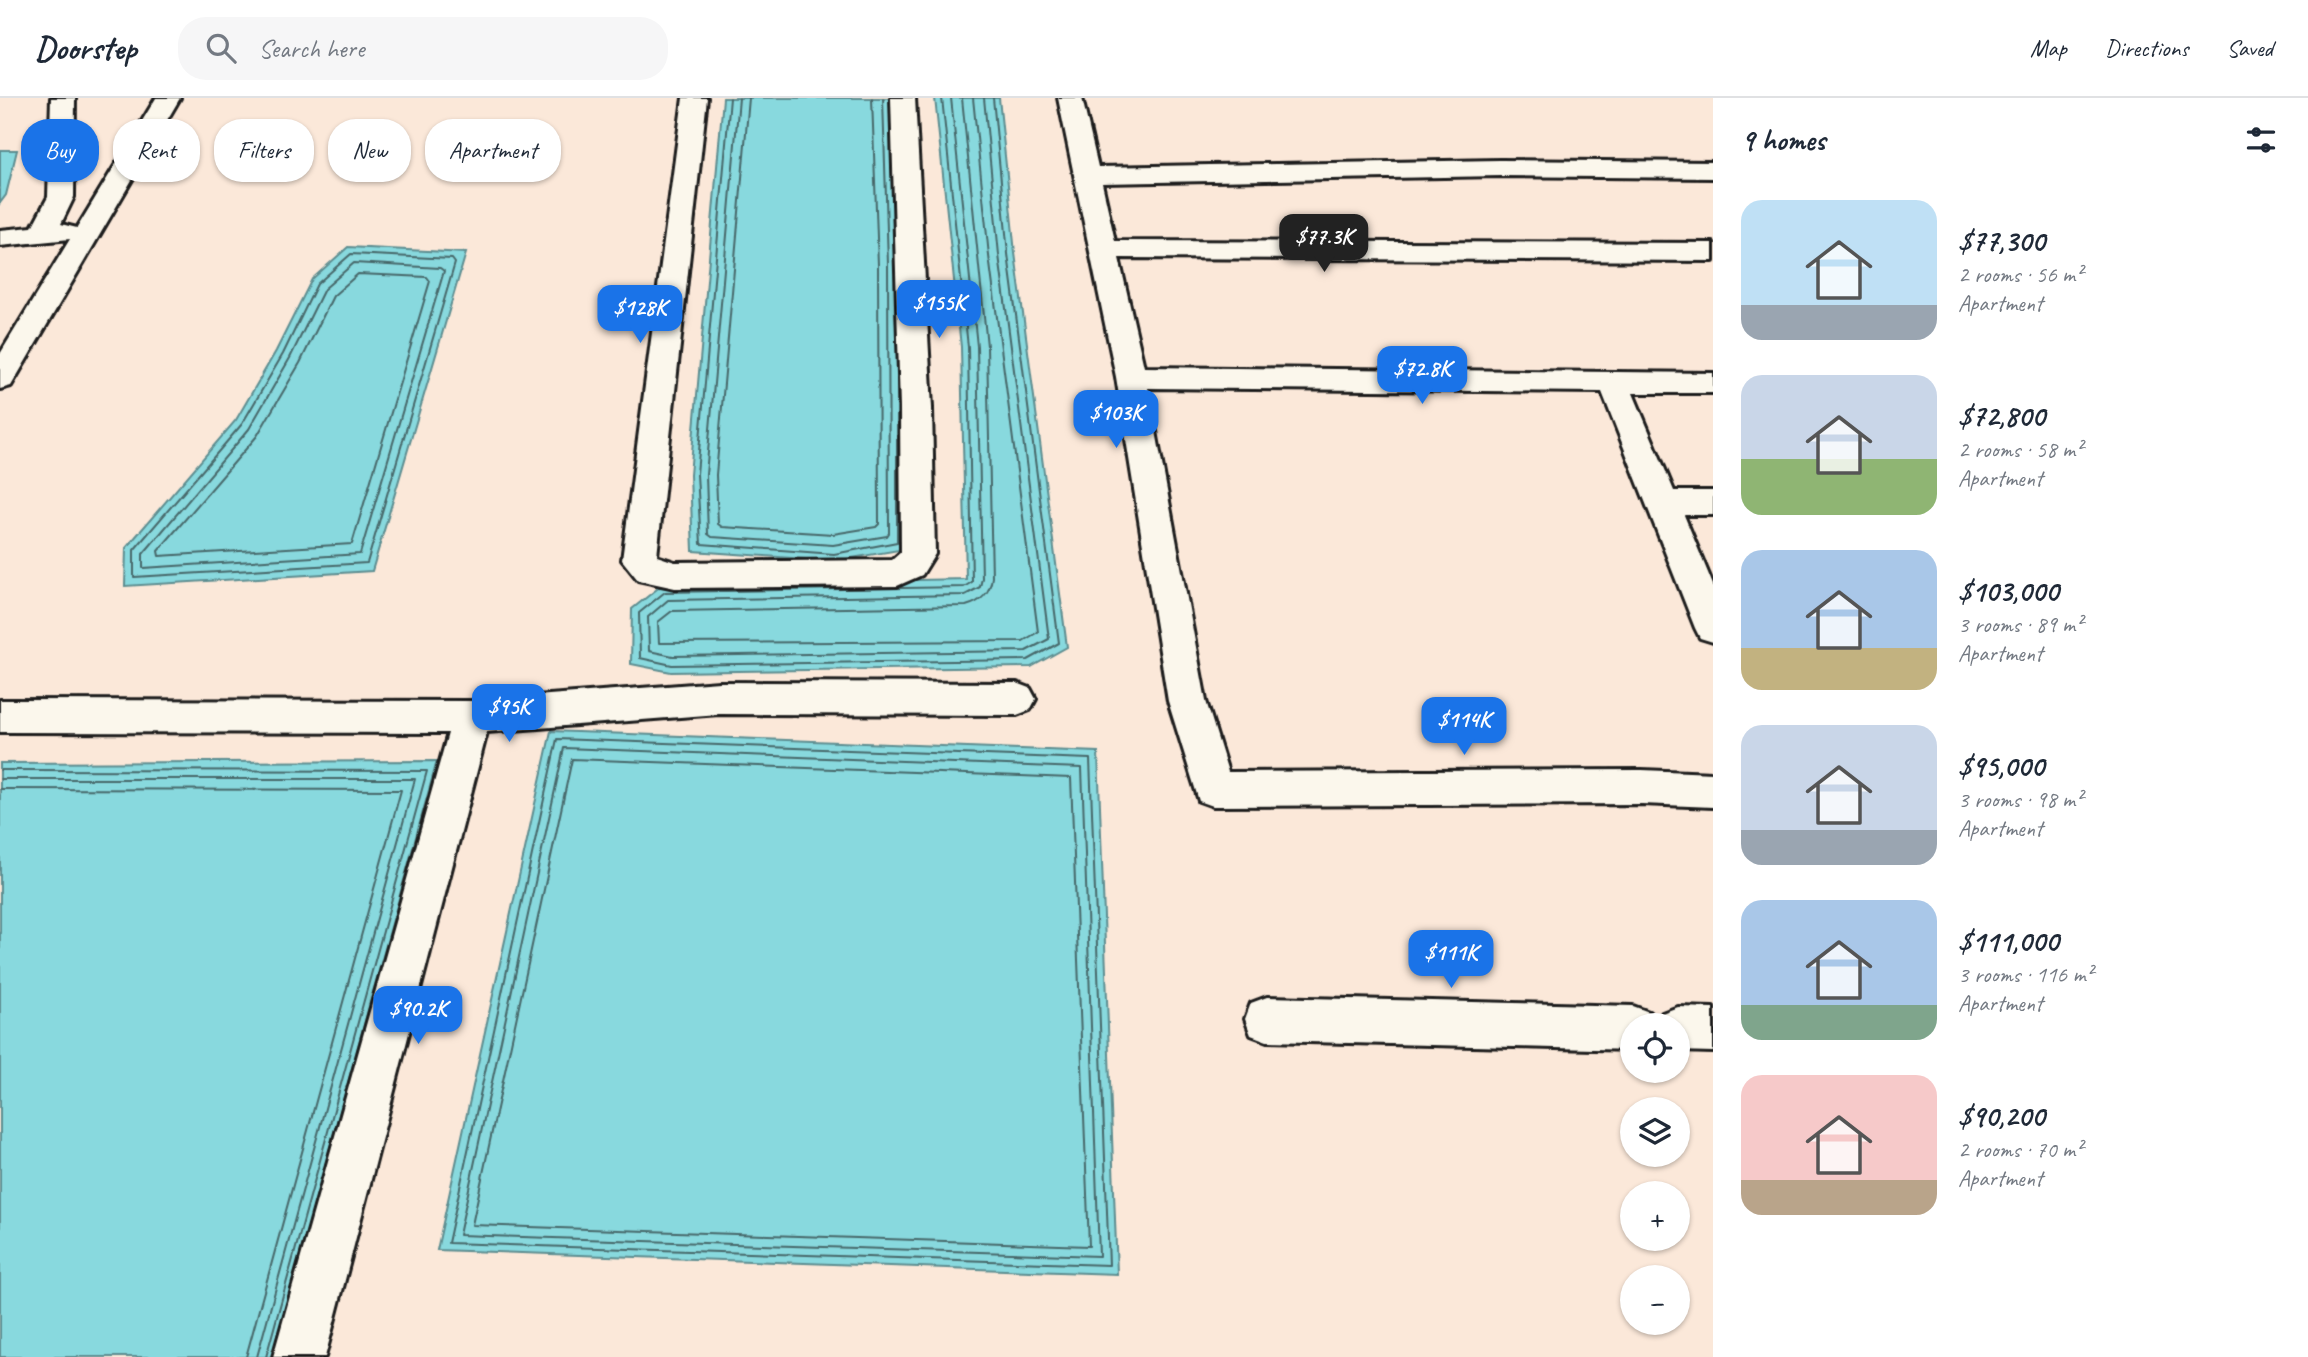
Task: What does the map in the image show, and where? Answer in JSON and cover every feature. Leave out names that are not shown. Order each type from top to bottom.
[{"type":"street","points":[[42,235],[61,197],[63,98]]},
{"type":"street","points":[[0,379],[168,98]]},
{"type":"street","points":[[695,98],[639,559],[650,571],[675,575],[897,573],[910,566],[918,554],[916,408],[903,98]]},
{"type":"street","points":[[1070,98],[1130,377],[1187,701],[1213,789],[1713,789]]},
{"type":"street","points":[[1087,176],[1500,168],[1713,170]]},
{"type":"street","points":[[0,238],[89,231]]},
{"type":"street","points":[[1104,248],[1713,252]]},
{"type":"street","points":[[1130,377],[1713,383]]},
{"type":"street","points":[[1613,382],[1713,628]]},
{"type":"street","points":[[1664,503],[1713,503]]},
{"type":"street","points":[[0,716],[472,717],[719,698],[1017,699]]},
{"type":"street","points":[[299,1357],[472,717]]},
{"type":"street","points":[[1267,1019],[1620,1028]]},
{"type":"street","points":[[1690,1029],[1713,1030]]},
{"type":"water","points":[[723,98],[899,98],[905,549],[834,561],[693,551],[690,475]]},
{"type":"water","points":[[935,98],[999,98],[1015,253],[1067,647],[1031,667],[671,672],[631,664],[632,609],[662,585],[966,579],[961,347]]},
{"type":"water","points":[[0,150],[17,150],[6,195],[0,203]]},
{"type":"water","points":[[348,247],[466,253],[372,571],[125,586],[126,548],[236,420],[276,351],[312,279]]},
{"type":"water","points":[[551,731],[1098,752],[1117,1274],[437,1250]]},
{"type":"water","points":[[437,761],[272,1357],[0,1357],[0,763]]}]
